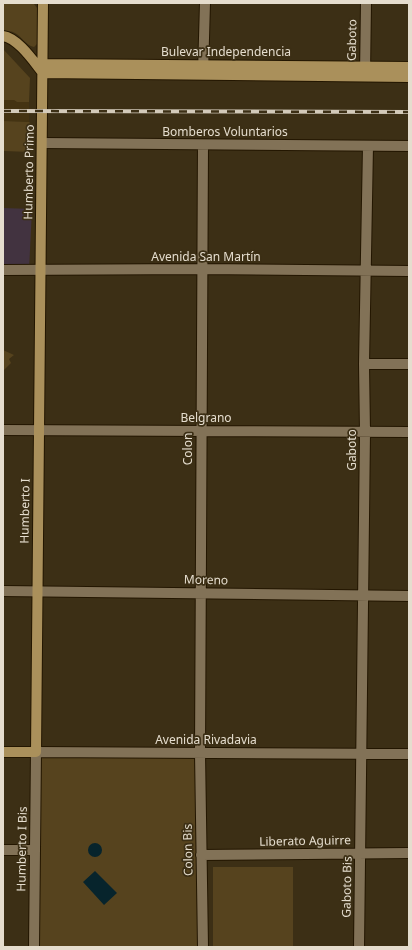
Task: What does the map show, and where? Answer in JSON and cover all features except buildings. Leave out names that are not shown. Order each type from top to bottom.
[{"type":"main road","points":[[43,3],[43,68]]},
{"type":"main road","points":[[3,36],[14,41],[43,68]]},
{"type":"main road","points":[[26,53],[38,54],[43,52]]},
{"type":"main road","name":"Bulevar Independencia","points":[[43,68],[365,71],[409,67]]},
{"type":"main road","name":"Humberto Primo","points":[[40,270],[43,68]]},
{"type":"main road","name":"Bulevar Independencia","points":[[365,71],[409,76]]},
{"type":"main road","name":"Humberto I","points":[[36,752],[40,270]]},
{"type":"main road","name":"Avenida Rivadavia","points":[[3,752],[36,752]]},
{"type":"street","points":[[203,70],[205,3]]},
{"type":"street","name":"Gaboto","points":[[365,71],[366,3]]},
{"type":"street","name":"Bomberos Voluntarios","points":[[42,143],[409,146]]},
{"type":"street","name":"Colon","points":[[200,753],[203,145]]},
{"type":"street","name":"Gaboto","points":[[361,754],[365,432],[364,364],[367,270],[368,146]]},
{"type":"street","name":"Avenida San Martín","points":[[3,270],[202,269],[409,271]]},
{"type":"street","points":[[364,364],[409,364]]},
{"type":"street","name":"Belgrano","points":[[3,430],[409,432]]},
{"type":"street","name":"Moreno","points":[[3,591],[409,596]]},
{"type":"street","name":"Avenida Rivadavia","points":[[36,752],[409,754]]},
{"type":"street","name":"Humberto I Bis","points":[[34,947],[36,752]]},
{"type":"street","name":"Colon Bis","points":[[200,753],[203,947]]},
{"type":"street","name":"Gaboto Bis","points":[[359,947],[361,754]]},
{"type":"street","points":[[3,850],[35,850]]},
{"type":"street","name":"Liberato Aguirre","points":[[201,855],[409,853]]},
{"type":"shaded area","points":[[3,3],[31,3],[37,8],[37,44],[34,47],[13,32],[3,32]]},
{"type":"shaded area","points":[[3,49],[30,78],[29,102],[3,100]]},
{"type":"shaded area","points":[[3,100],[29,102],[29,122],[3,121]]},
{"type":"shaded area","points":[[3,121],[29,122],[33,125],[32,152],[3,151]]},
{"type":"shaded area","points":[[3,208],[32,209],[29,270],[3,270]]},
{"type":"shaded area","points":[[3,350],[14,355],[9,359],[11,363],[3,371]]},
{"type":"shaded area","points":[[36,752],[200,753],[203,947],[34,947]]},
{"type":"shaded area","points":[[213,867],[293,867],[293,947],[213,947]]},
{"type":"water","points":[[92,843],[98,843],[102,847],[102,853],[98,857],[92,857],[88,853],[88,847]]},
{"type":"water","points":[[95,871],[117,893],[104,905],[83,882]]},
{"type":"railway","points":[[3,111],[409,112]]}]
